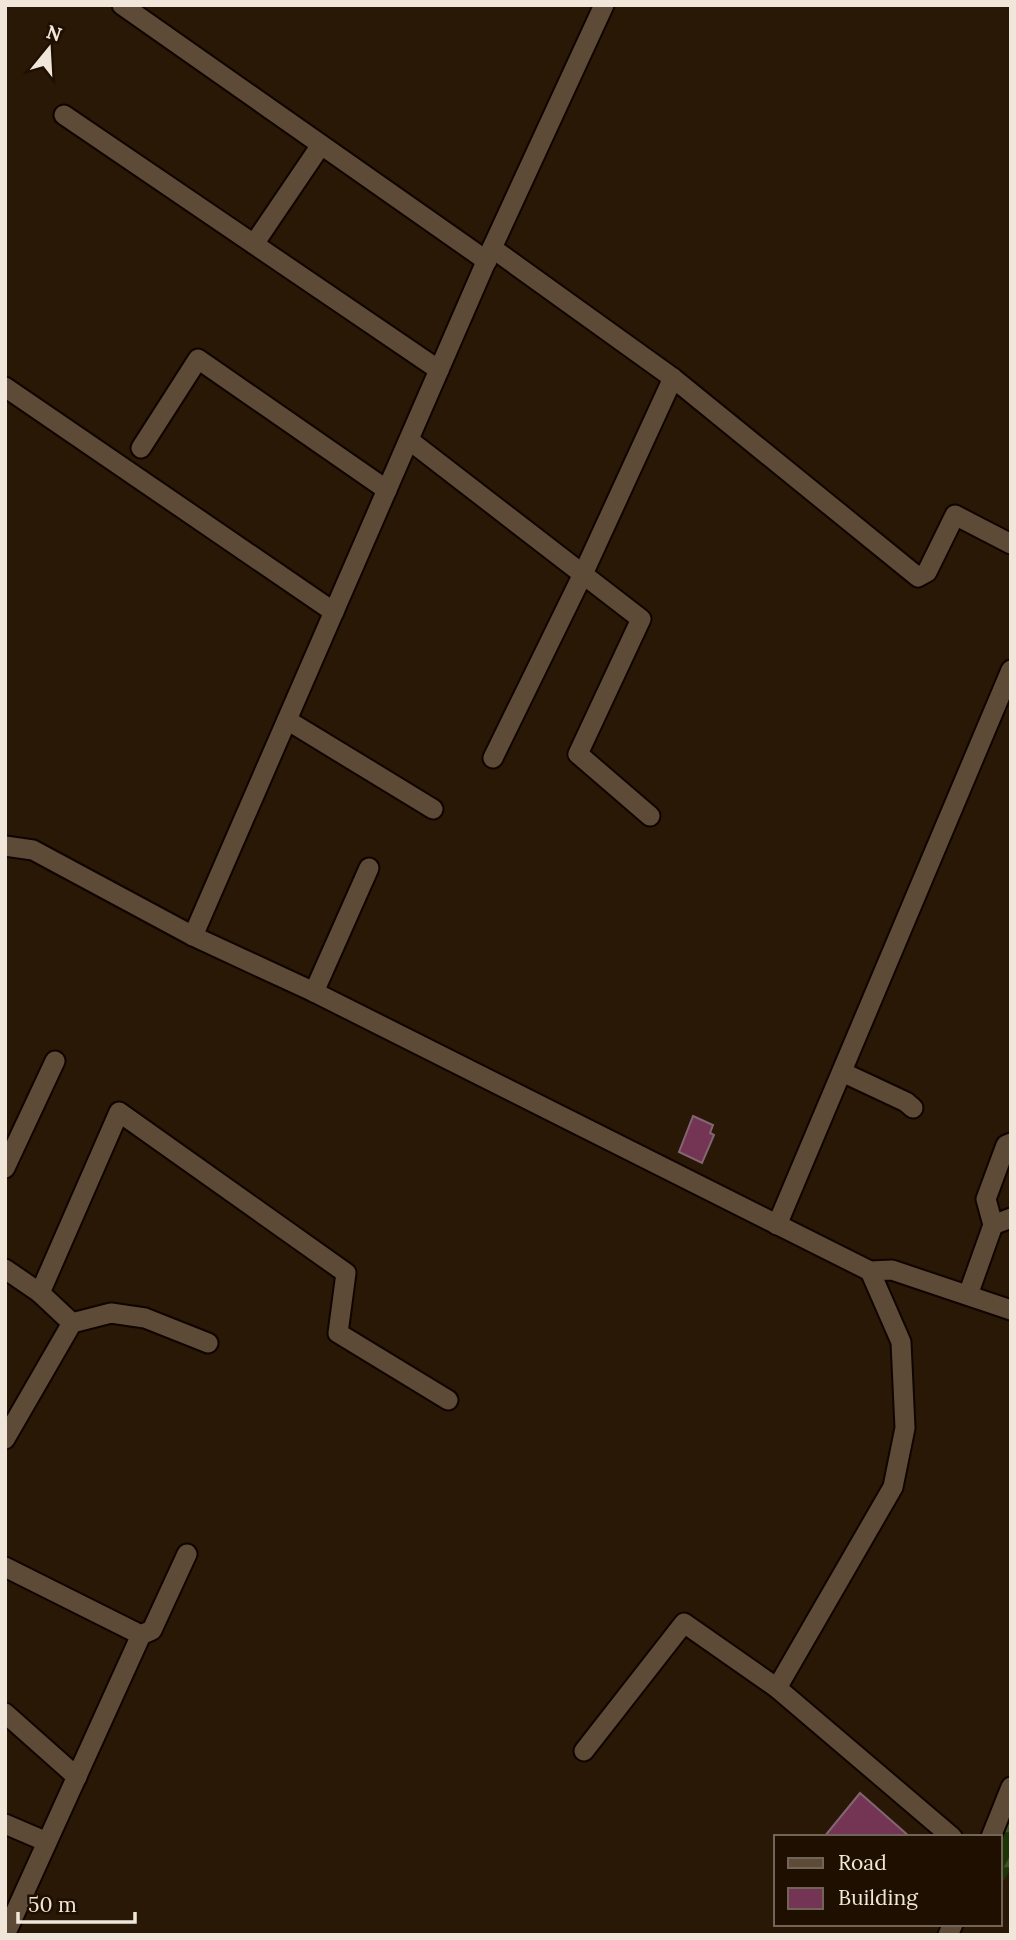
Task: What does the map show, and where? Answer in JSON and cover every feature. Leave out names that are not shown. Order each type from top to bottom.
[{"type":"street","points":[[122,5],[321,145],[673,378],[918,577],[927,572],[955,515],[1011,544]]},
{"type":"street","points":[[192,936],[439,370],[604,5]]},
{"type":"street","points":[[64,115],[439,370]]},
{"type":"street","points":[[254,244],[321,145]]},
{"type":"street","points":[[142,448],[198,359],[387,490]]},
{"type":"street","points":[[493,758],[583,574],[673,378]]},
{"type":"street","points":[[5,387],[334,612]]},
{"type":"street","points":[[409,440],[641,619],[578,754],[650,816]]},
{"type":"street","points":[[777,1225],[1011,670]]},
{"type":"street","points":[[287,720],[433,809]]},
{"type":"street","points":[[5,846],[33,850],[192,936],[314,992],[870,1271],[892,1270],[1011,1310]]},
{"type":"street","points":[[314,992],[369,868]]},
{"type":"street","points":[[5,1168],[55,1061]]},
{"type":"street","points":[[842,1072],[906,1102],[913,1108]]},
{"type":"street","points":[[40,1293],[119,1112],[346,1273],[338,1333],[448,1400]]},
{"type":"street","points":[[968,1295],[1002,1221],[986,1199],[1006,1145],[1011,1143]]},
{"type":"street","points":[[5,1269],[40,1293],[72,1323]]},
{"type":"street","points":[[777,1688],[894,1487],[905,1428],[901,1342],[870,1271]]},
{"type":"street","points":[[5,1439],[72,1323],[111,1313],[145,1318],[208,1343]]},
{"type":"street","points":[[5,1935],[141,1635],[152,1630],[187,1554]]},
{"type":"street","points":[[5,1567],[141,1635]]},
{"type":"street","points":[[584,1751],[684,1623],[777,1688],[950,1835]]},
{"type":"street","points":[[5,1713],[77,1777]]},
{"type":"street","points":[[992,1835],[1011,1787]]},
{"type":"street","points":[[5,1824],[47,1842]]},
{"type":"green space","points":[[1011,1812],[1011,1869],[1002,1883],[1002,1835]]},
{"type":"building","points":[[693,1116],[713,1125],[710,1133],[714,1135],[702,1163],[679,1152]]},
{"type":"building","points":[[860,1793],[908,1835],[826,1835]]}]
